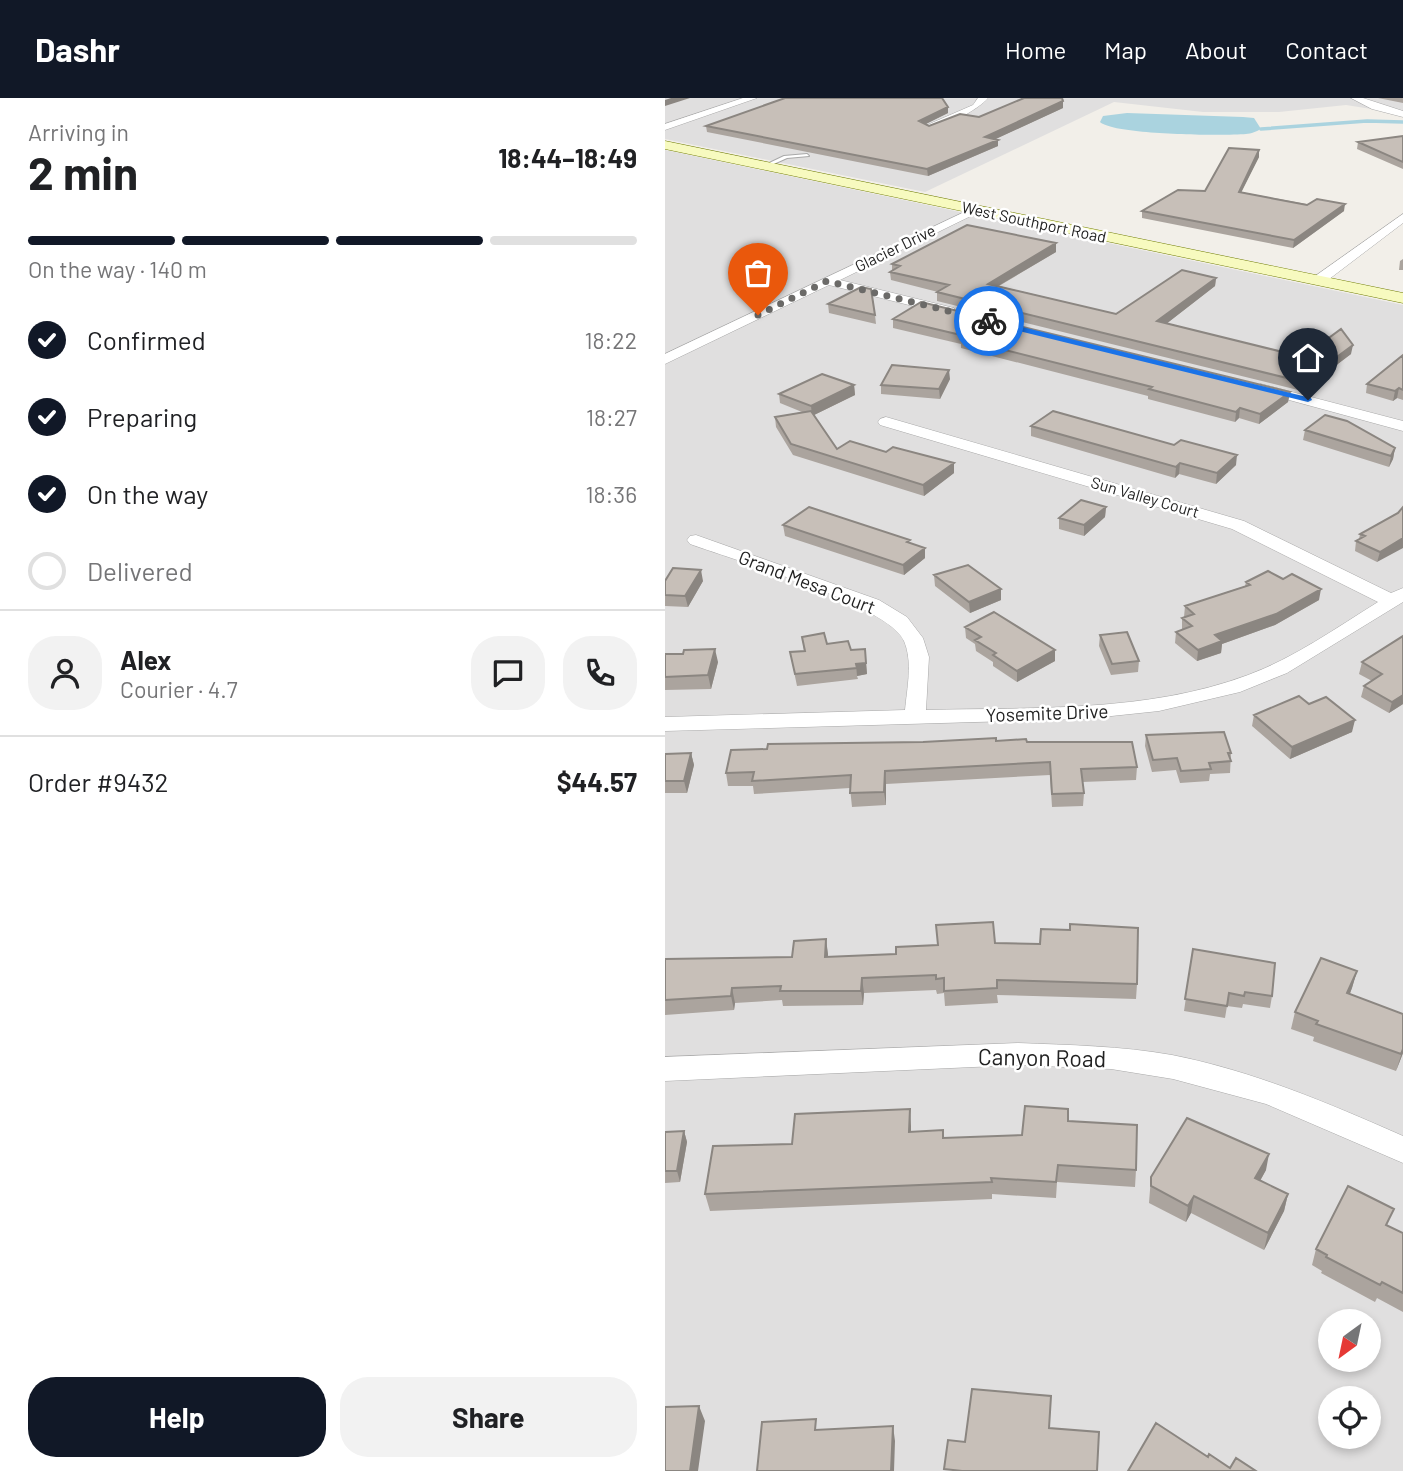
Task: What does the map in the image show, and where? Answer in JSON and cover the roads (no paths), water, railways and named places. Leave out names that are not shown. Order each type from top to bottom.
[{"type":"main road","name":"West Southport Road","points":[[665,145],[1403,298]]},
{"type":"street","points":[[665,127],[752,98]]},
{"type":"street","points":[[927,128],[976,107],[983,98]]},
{"type":"street","points":[[1356,98],[1375,107],[1403,114]]},
{"type":"street","name":"Glacier Drive","points":[[665,360],[975,210]]},
{"type":"street","points":[[1319,280],[1403,217]]},
{"type":"street","points":[[827,281],[961,314]]},
{"type":"street","points":[[1241,383],[1403,426]]},
{"type":"street","name":"Sun Valley Court","points":[[886,422],[1214,517],[1397,598]]},
{"type":"street","name":"Grand Mesa Court","points":[[696,540],[872,604],[899,621],[913,638],[919,657],[915,717]]},
{"type":"street","name":"Yosemite Drive","points":[[665,724],[1083,712],[1151,707],[1233,688],[1277,670],[1397,598]]},
{"type":"street","name":"Canyon Road","points":[[665,1069],[1018,1054],[1111,1058],[1173,1067],[1266,1091],[1328,1115],[1403,1150]]},
{"type":"lane","points":[[765,166],[799,152]]},
{"type":"lane","points":[[786,157],[807,155]]},
{"type":"water","points":[[1127,113],[1254,118],[1261,129],[1246,134],[1169,134],[1125,130],[1100,122],[1103,116]]},
{"type":"waterway","points":[[1261,129],[1367,121],[1403,122]]}]
